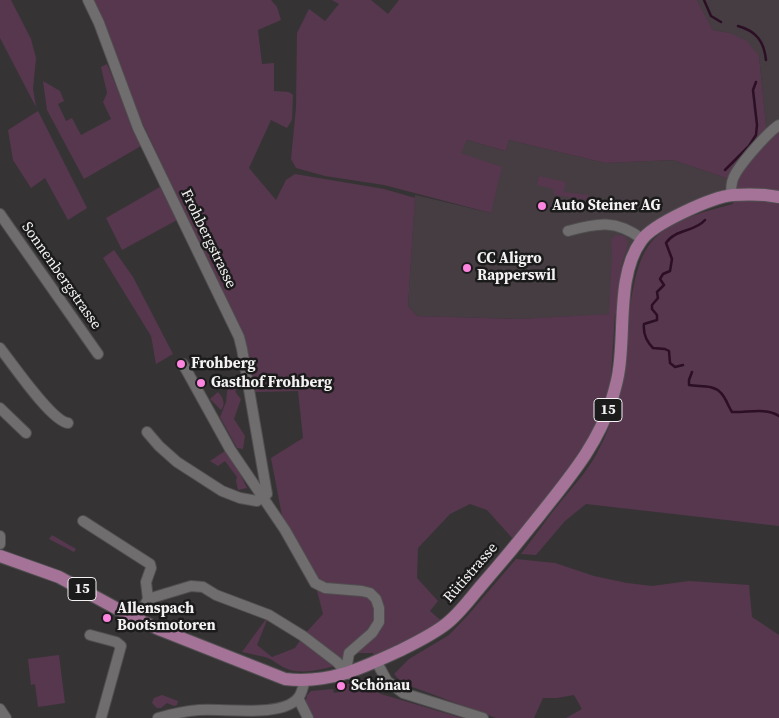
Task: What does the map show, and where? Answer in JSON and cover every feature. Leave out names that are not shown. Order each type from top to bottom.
[{"type":"main road","name":"Rütistrasse","points":[[0,556],[59,577],[137,620],[261,671],[285,679],[305,680],[325,679],[348,674],[423,639],[445,624],[511,552],[580,466],[596,439],[612,397],[619,370],[629,266],[635,250],[642,239],[651,230],[665,221],[690,209],[731,195],[753,194],[779,197]]},
{"type":"street","name":"Frohbergstrasse","points":[[88,0],[99,23],[138,128],[239,337],[249,384],[267,494],[262,498]]},
{"type":"street","points":[[731,195],[732,180],[737,172],[767,135],[779,125]]},
{"type":"street","name":"Sonnenbergstrasse","points":[[0,214],[98,354]]},
{"type":"street","points":[[568,231],[591,224],[619,226],[626,228],[642,239]]},
{"type":"street","points":[[0,348],[59,420],[68,423]]},
{"type":"street","points":[[182,364],[230,449],[285,530],[315,583],[325,588],[370,593],[376,599],[379,608],[379,622],[372,633],[349,653],[348,674]]},
{"type":"street","points":[[0,408],[26,434]]},
{"type":"street","points":[[147,432],[177,462],[222,491],[231,496],[249,500],[257,501],[262,498]]},
{"type":"street","points":[[83,521],[150,564],[151,568],[146,582],[148,600],[137,620]]},
{"type":"street","points":[[0,536],[0,544]]},
{"type":"street","points":[[148,600],[191,586],[203,587],[216,595],[269,615],[303,636],[337,662],[348,674]]},
{"type":"street","points":[[90,635],[116,642],[121,646],[101,718]]},
{"type":"street","points":[[376,661],[387,681],[403,692],[483,718]]},
{"type":"street","points":[[158,718],[183,711],[216,714],[276,709],[292,703],[298,698],[305,680]]},
{"type":"street","points":[[298,698],[308,718]]},
{"type":"street","points":[[0,709],[6,718]]},
{"type":"shaded area","points":[[0,0],[11,0],[31,39],[36,58],[33,89],[36,107],[0,38]]},
{"type":"shaded area","points":[[93,0],[271,0],[277,7],[281,20],[258,30],[262,64],[274,63],[274,91],[289,92],[293,95],[292,120],[287,128],[271,120],[249,168],[276,200],[286,180],[295,174],[384,189],[415,198],[408,306],[417,316],[518,319],[609,314],[611,240],[617,235],[626,237],[627,247],[621,269],[618,314],[615,314],[610,390],[585,449],[513,539],[487,510],[470,504],[450,514],[418,548],[417,578],[438,601],[430,611],[445,624],[376,661],[373,653],[349,653],[343,664],[299,671],[285,668],[268,658],[242,652],[269,615],[257,645],[272,657],[295,648],[323,614],[315,583],[283,521],[271,458],[303,438],[298,391],[254,392],[243,338],[127,90],[100,12]]},
{"type":"shaded area","points":[[332,0],[371,0],[388,14],[399,0],[697,0],[713,30],[730,33],[747,41],[759,56],[767,135],[779,125],[779,526],[586,504],[565,521],[536,555],[521,554],[588,468],[606,434],[619,392],[632,293],[637,270],[645,251],[664,230],[682,220],[733,204],[731,195],[732,180],[673,160],[605,163],[509,140],[506,151],[467,140],[461,153],[502,167],[491,213],[384,185],[325,176],[296,168],[291,159],[296,107],[297,33],[309,9],[325,21],[339,4]]},
{"type":"shaded area","points":[[697,0],[779,0],[779,125],[767,135],[759,56],[730,33],[713,30]]},
{"type":"shaded area","points":[[107,64],[141,146],[84,179],[47,110],[43,81],[60,91],[64,101],[58,104],[66,121],[72,118],[81,135],[111,119],[103,102],[107,93],[101,67]]},
{"type":"shaded area","points":[[38,111],[87,208],[68,220],[45,178],[31,188],[13,160],[8,130]]},
{"type":"shaded area","points":[[467,140],[506,151],[509,140],[605,163],[673,160],[729,179],[724,190],[676,209],[638,233],[628,250],[621,271],[615,314],[518,319],[417,316],[408,306],[415,195],[491,213],[460,152]]},
{"type":"shaded area","points":[[539,176],[566,182],[564,192],[589,195],[588,200],[554,195],[553,189],[537,185]]},
{"type":"shaded area","points":[[160,187],[177,220],[122,250],[106,218]]},
{"type":"shaded area","points":[[114,250],[133,277],[173,354],[156,364],[151,336],[103,258]]},
{"type":"shaded area","points":[[228,384],[235,387],[236,393],[241,399],[234,419],[245,436],[243,449],[237,448],[220,417],[226,402]]},
{"type":"shaded area","points":[[218,392],[223,401],[221,410],[210,399]]},
{"type":"shaded area","points":[[228,449],[247,488],[238,490],[237,477],[225,461],[218,466],[210,461]]},
{"type":"shaded area","points":[[52,535],[76,549],[74,552],[49,539]]},
{"type":"shaded area","points":[[516,559],[555,563],[594,576],[652,586],[689,581],[749,585],[752,617],[779,635],[779,718],[566,718],[582,709],[574,695],[543,698],[534,718],[496,718],[402,683],[394,674],[409,659],[449,635]]},
{"type":"shaded area","points":[[59,655],[65,703],[38,707],[35,684],[31,685],[28,659]]},
{"type":"shaded area","points":[[364,679],[374,690],[381,694],[462,718],[312,718],[305,704],[307,695],[311,691],[333,689],[334,693],[340,692],[340,688],[356,680]]},
{"type":"shaded area","points":[[162,695],[178,701],[177,705],[174,706],[167,703],[161,708],[157,708],[152,703],[154,698]]},
{"type":"waterway","points":[[704,0],[711,16],[721,22]]},
{"type":"waterway","points":[[738,26],[750,31],[758,38],[763,47],[766,60]]},
{"type":"waterway","points":[[725,170],[749,146],[756,135],[757,125],[753,90],[756,82]]},
{"type":"waterway","points":[[683,365],[675,367],[670,363],[669,351],[653,348],[646,337],[644,324],[657,320],[657,315],[652,309],[652,305],[658,298],[657,292],[664,285],[660,279],[663,274],[670,271],[672,259],[666,243],[674,235],[696,227],[705,220]]},
{"type":"waterway","points":[[692,372],[689,385],[710,387],[718,390],[732,412],[762,411],[779,416]]},
{"type":"place","name":"Auto Steiner AG","points":[[542,206]]},
{"type":"place","name":"CC Aligro Rapperswil","points":[[467,268]]},
{"type":"place","name":"Frohberg","points":[[181,364]]},
{"type":"place","name":"Gasthof Frohberg","points":[[201,383]]},
{"type":"place","name":"Allenspach Bootsmotoren","points":[[107,618]]},
{"type":"place","name":"Schönau","points":[[341,686]]}]
